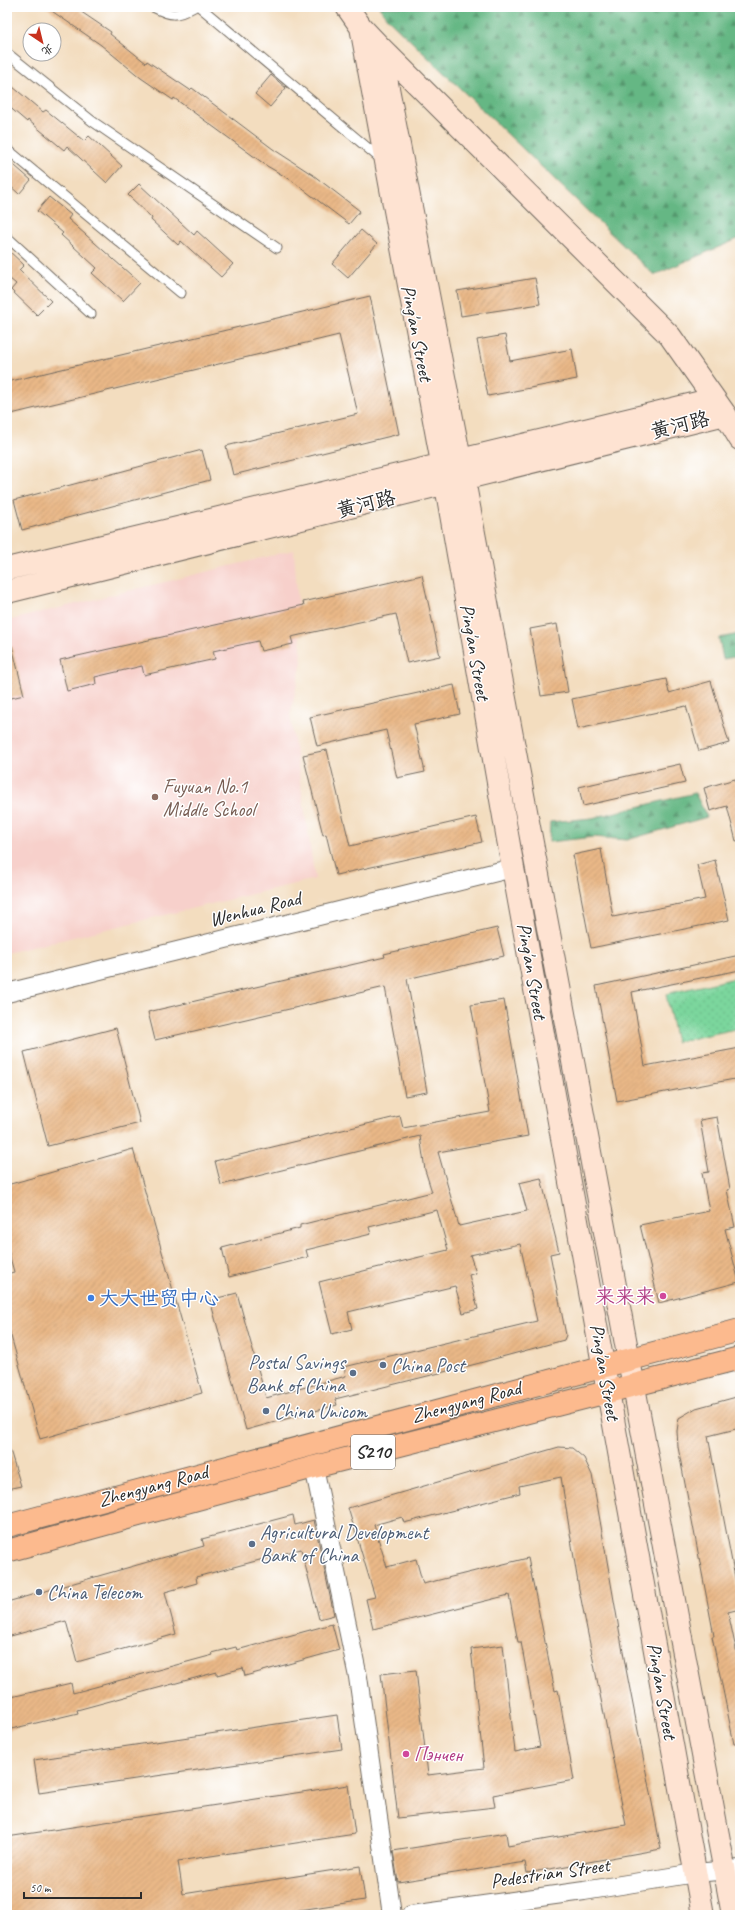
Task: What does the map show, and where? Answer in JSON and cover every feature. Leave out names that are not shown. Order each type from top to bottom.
[{"type":"main road","points":[[347,7],[380,48],[670,336],[719,406],[740,440]]},
{"type":"main road","name":"Ping'an Street","points":[[361,26],[386,163],[453,471],[633,1386],[732,1870],[733,1915]]},
{"type":"main road","name":"Ping'an Street","points":[[380,48],[453,471],[513,868],[703,1915]]},
{"type":"main road","name":"黄河路","points":[[7,592],[453,471],[719,406]]},
{"type":"main road","name":"黄河路","points":[[7,568],[453,471]]},
{"type":"main road","name":"Zhengyang Road","points":[[7,1526],[604,1365],[740,1330]]},
{"type":"main road","name":"Zhengyang Road","points":[[7,1551],[314,1467],[740,1358]]},
{"type":"street","name":"Wenhua Road","points":[[7,993],[513,868]]},
{"type":"street","points":[[314,1467],[358,1677],[392,1915]]},
{"type":"street","name":"Pedestrian Street","points":[[411,1915],[584,1891],[695,1873],[732,1870]]},
{"type":"lane","points":[[153,7],[168,15],[184,13],[194,7]]},
{"type":"lane","points":[[200,7],[386,163]]},
{"type":"lane","points":[[7,53],[92,121],[277,248]]},
{"type":"lane","points":[[7,149],[181,293]]},
{"type":"lane","points":[[7,237],[91,314]]},
{"type":"shaded area","name":"Fuyuan No.1 Middle School","points":[[294,550],[302,662],[290,715],[315,879],[7,953],[7,621]]},
{"type":"green space","points":[[379,7],[740,7],[740,238],[654,275],[387,18]]},
{"type":"green space","points":[[740,634],[740,656],[723,659],[719,638]]},
{"type":"green space","points":[[695,793],[707,817],[627,840],[594,837],[549,842],[550,822],[592,818]]},
{"type":"green space","points":[[740,977],[740,1028],[676,1042],[666,994]]},
{"type":"building","points":[[46,7],[74,7],[111,32],[110,34],[146,63],[147,61],[190,90],[192,88],[273,149],[313,175],[360,211],[349,224],[291,180],[267,166],[174,98],[173,100],[141,78],[101,45]]},
{"type":"building","points":[[271,75],[286,88],[270,107],[255,94]]},
{"type":"building","points":[[7,82],[43,112],[46,110],[84,141],[89,136],[122,166],[107,183],[67,146],[64,150],[28,120],[27,122],[7,105]]},
{"type":"building","points":[[7,159],[31,180],[19,194],[7,183]]},
{"type":"building","points":[[139,184],[194,235],[197,231],[233,264],[221,277],[181,241],[178,245],[151,220],[152,218],[128,195]]},
{"type":"building","points":[[49,197],[71,215],[68,219],[140,283],[123,301],[92,273],[97,268],[61,235],[63,233],[37,211]]},
{"type":"building","points":[[361,230],[377,244],[348,278],[332,264]]},
{"type":"building","points":[[7,249],[24,265],[19,270],[51,301],[37,315],[11,290],[16,284],[10,279],[7,282]]},
{"type":"building","points":[[535,278],[540,304],[461,316],[457,291]]},
{"type":"building","points":[[370,296],[399,434],[233,475],[226,446],[358,414],[339,335],[7,415],[7,382]]},
{"type":"building","points":[[505,335],[510,361],[572,349],[577,379],[488,396],[477,340]]},
{"type":"building","points":[[202,450],[210,480],[22,530],[14,500]]},
{"type":"building","points":[[422,575],[440,656],[407,663],[396,614],[291,637],[293,644],[261,651],[258,641],[213,651],[215,659],[144,675],[142,666],[95,677],[96,684],[67,691],[60,660],[304,605],[303,602]]},
{"type":"building","points":[[557,624],[568,692],[541,696],[530,629]]},
{"type":"building","points":[[12,646],[24,695],[7,699],[7,647]]},
{"type":"building","points":[[666,679],[669,693],[711,681],[729,743],[699,751],[686,706],[578,729],[572,699]]},
{"type":"building","points":[[454,685],[460,714],[414,724],[425,772],[397,778],[386,730],[317,746],[310,717]]},
{"type":"building","points":[[327,750],[350,846],[476,817],[482,842],[336,875],[326,834],[323,835],[303,755]]},
{"type":"building","points":[[680,764],[685,783],[583,806],[579,787]]},
{"type":"building","points":[[735,779],[740,797],[740,840],[736,841],[727,806],[710,811],[704,788]]},
{"type":"building","points":[[601,849],[613,917],[705,899],[697,865],[715,860],[729,920],[591,948],[573,855]]},
{"type":"building","points":[[497,928],[504,956],[407,979],[427,1092],[405,1096],[385,987],[155,1040],[148,1012],[385,957],[384,954]]},
{"type":"building","points":[[740,955],[740,970],[632,992],[645,1066],[740,1048],[740,1078],[617,1101],[596,986]]},
{"type":"building","points":[[504,1000],[528,1136],[438,1152],[459,1226],[527,1211],[519,1183],[541,1178],[559,1252],[550,1254],[566,1335],[564,1340],[476,1364],[335,1399],[337,1405],[246,1430],[210,1300],[237,1293],[266,1398],[346,1376],[344,1367],[537,1321],[520,1244],[470,1255],[476,1273],[469,1275],[478,1309],[463,1313],[455,1286],[348,1312],[352,1329],[332,1334],[319,1282],[448,1250],[437,1210],[369,1227],[371,1234],[306,1250],[308,1257],[229,1277],[222,1248],[300,1228],[300,1225],[432,1192],[425,1170],[420,1136],[221,1185],[215,1161],[400,1116],[403,1128],[490,1112],[471,1005]]},
{"type":"building","points":[[116,1028],[140,1123],[48,1146],[24,1052]]},
{"type":"building","points":[[717,1117],[730,1189],[727,1190],[735,1227],[725,1229],[739,1282],[659,1303],[640,1225],[709,1211],[702,1173],[709,1172],[700,1120]]},
{"type":"building","name":"大大世贸中心","points":[[133,1149],[202,1393],[40,1439],[7,1322],[7,1274],[14,1272],[7,1246],[7,1185]]},
{"type":"building","points":[[740,1396],[740,1428],[708,1436],[740,1604],[740,1609],[728,1612],[740,1668],[740,1744],[734,1744],[712,1636],[714,1636],[678,1447],[677,1431],[679,1418],[696,1408]]},
{"type":"building","points":[[559,1447],[572,1448],[584,1458],[592,1475],[626,1669],[661,1849],[527,1873],[525,1862],[398,1882],[393,1851],[506,1833],[508,1846],[626,1825],[579,1589],[561,1477],[519,1486],[520,1493],[404,1523],[402,1517],[374,1525],[387,1567],[416,1559],[423,1584],[528,1558],[555,1691],[558,1690],[574,1780],[493,1795],[495,1807],[398,1818],[381,1674],[416,1670],[428,1775],[484,1768],[471,1649],[503,1645],[515,1752],[540,1747],[521,1642],[518,1642],[509,1595],[373,1629],[366,1599],[375,1597],[348,1508]]},
{"type":"building","points":[[7,1450],[10,1450],[21,1486],[7,1489]]},
{"type":"building","points":[[293,1515],[295,1525],[314,1520],[334,1615],[319,1619],[301,1549],[196,1577],[197,1583],[165,1592],[176,1634],[77,1662],[66,1621],[7,1637],[7,1602],[204,1546],[202,1539]]},
{"type":"building","points":[[332,1624],[339,1650],[245,1676],[243,1668],[217,1675],[217,1672],[77,1710],[78,1713],[7,1730],[7,1698],[71,1683],[73,1693],[213,1655],[212,1653],[236,1647],[237,1650]]},
{"type":"building","points":[[337,1715],[342,1749],[39,1793],[34,1760]]},
{"type":"building","points":[[348,1785],[355,1834],[178,1861],[183,1894],[360,1866],[365,1900],[267,1915],[7,1915],[7,1837]]},
{"type":"place","name":"Fuyuan No.1 Middle School","points":[[155,797]]},
{"type":"place","name":"来来来","points":[[663,1296]]},
{"type":"place","name":"大大世贸中心","points":[[91,1298]]},
{"type":"place","name":"China Post","points":[[383,1365]]},
{"type":"place","name":"Postal Savings Bank of China","points":[[353,1373]]},
{"type":"place","name":"China Unicom","points":[[266,1411]]},
{"type":"place","name":"Agricultural Development Bank of China","points":[[252,1544]]},
{"type":"place","name":"China Telecom","points":[[39,1592]]},
{"type":"place","name":"Пэнчен","points":[[406,1754]]}]
